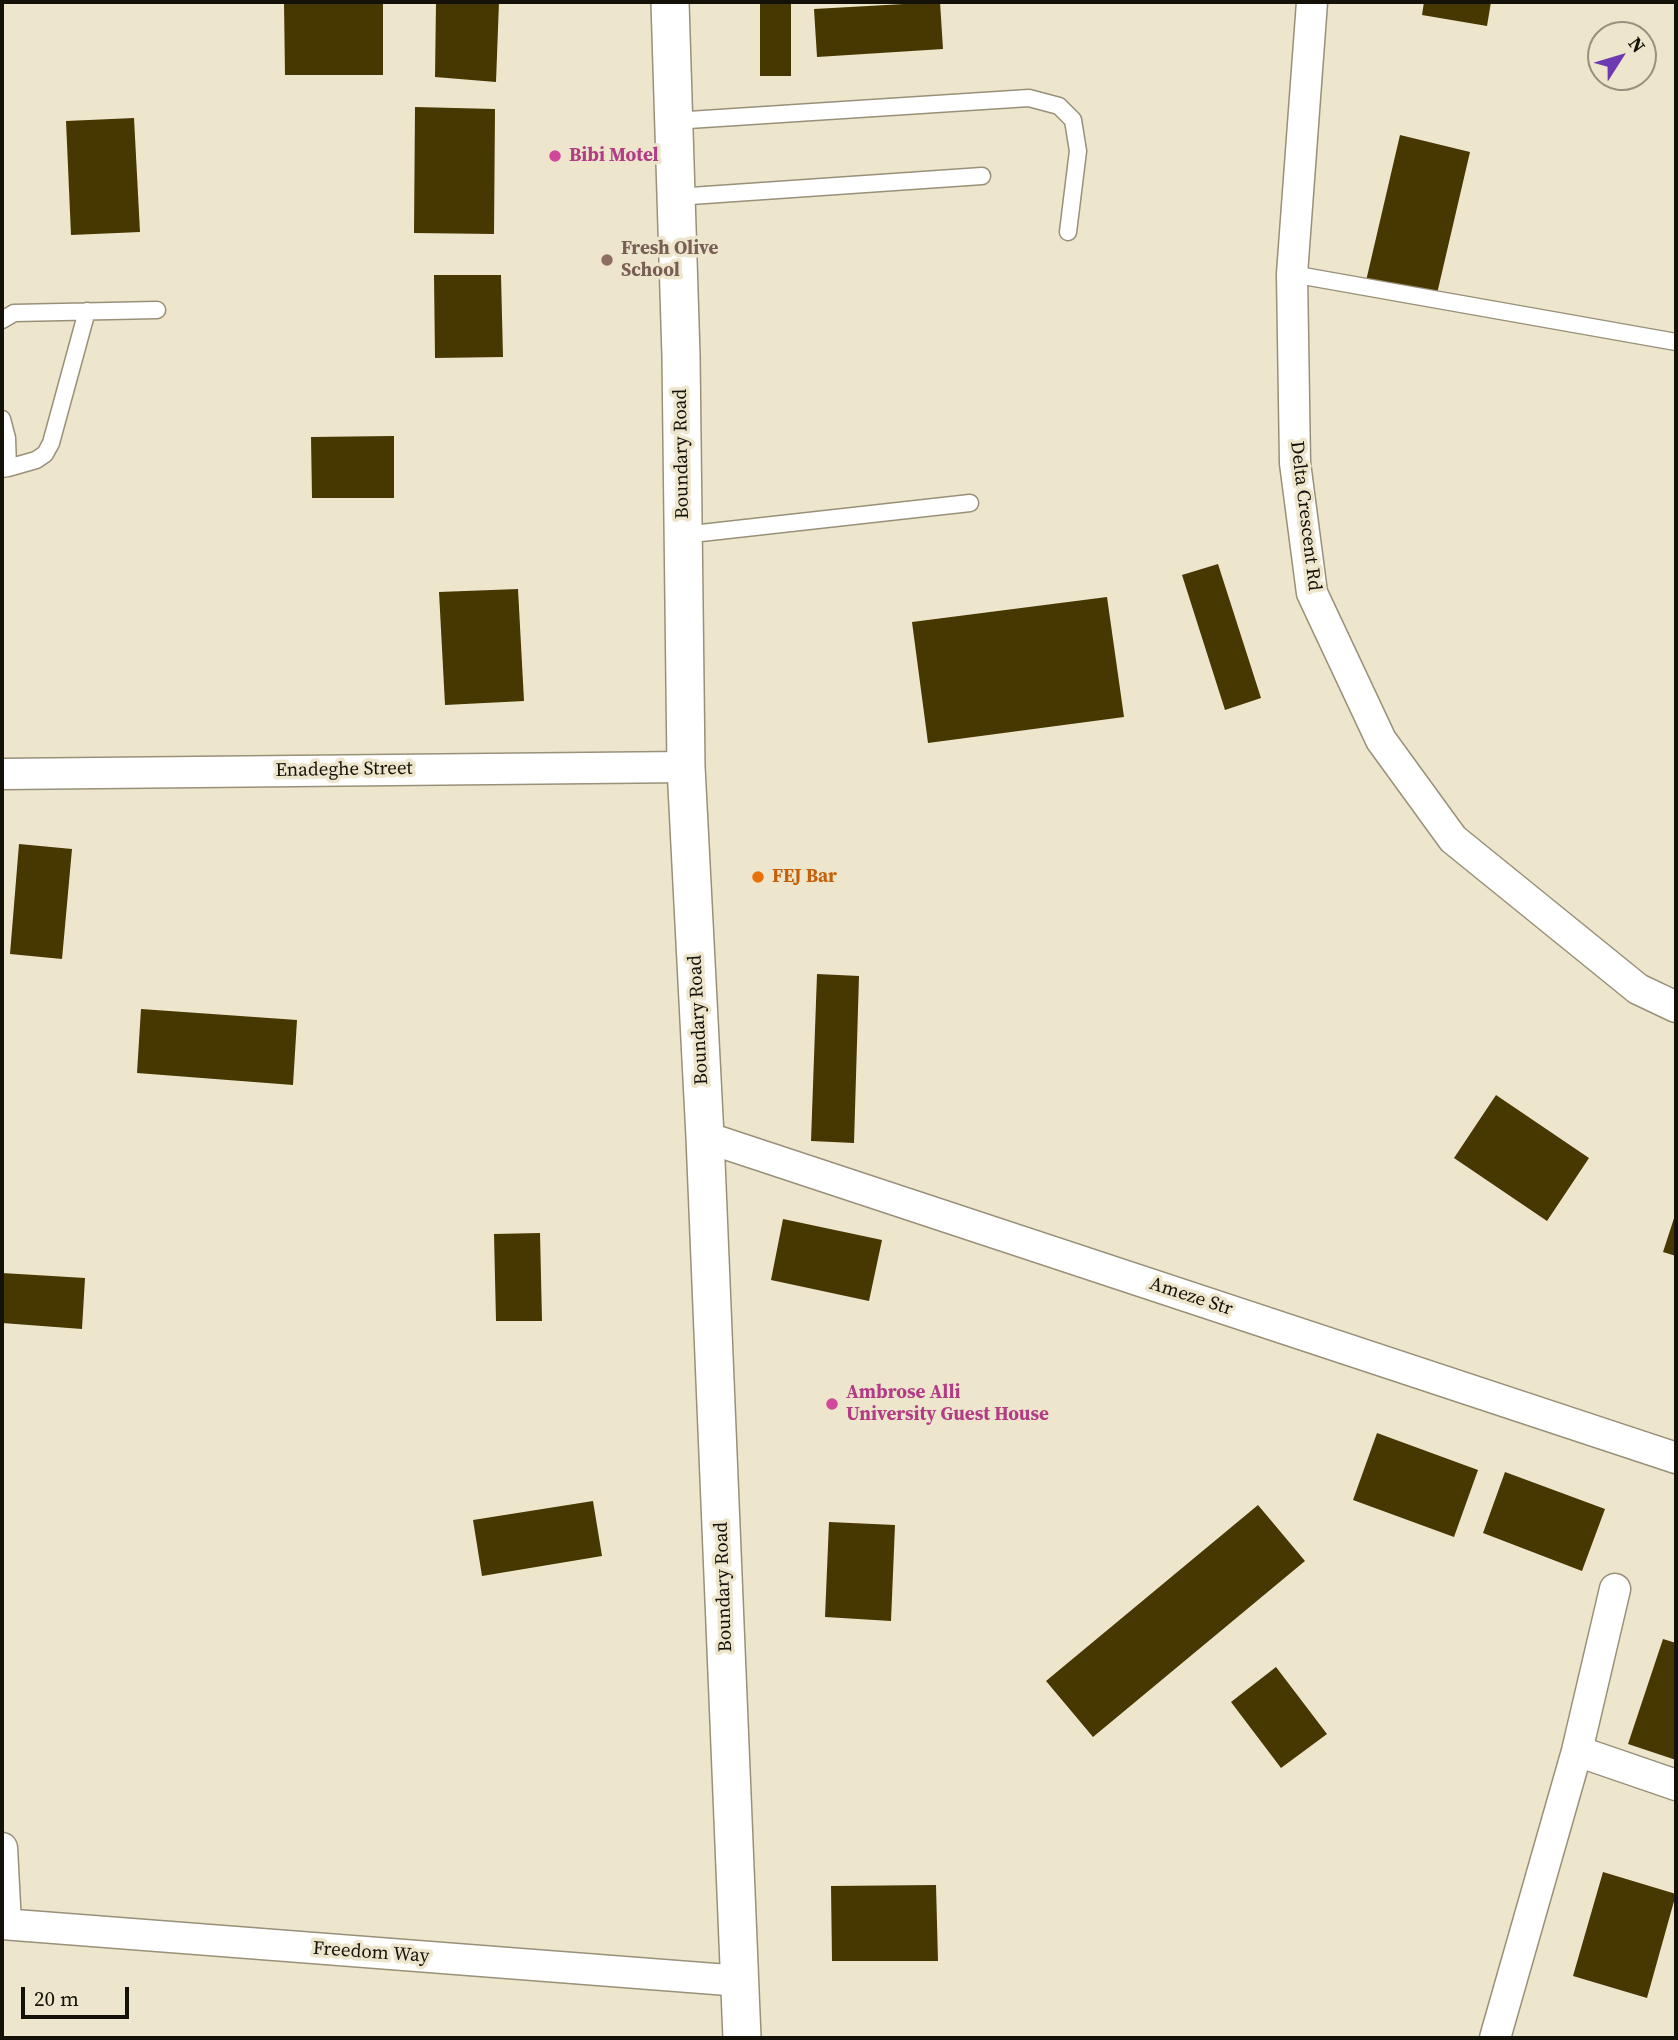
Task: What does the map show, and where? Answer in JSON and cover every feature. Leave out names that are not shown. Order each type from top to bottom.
[{"type":"street","name":"Boundary Road","points":[[670,2],[686,767],[705,1137],[743,2038]]},
{"type":"street","name":"Delta Crescent Rd","points":[[1312,2],[1292,274],[1295,463],[1312,593],[1381,740],[1453,839],[1638,989],[1676,1007]]},
{"type":"street","name":"Enadeghe Street","points":[[2,774],[686,767]]},
{"type":"street","name":"Ameze Str","points":[[705,1137],[1676,1458]]},
{"type":"street","points":[[1495,2038],[1577,1751],[1615,1589]]},
{"type":"street","points":[[1577,1751],[1676,1785]]},
{"type":"street","points":[[2,1848],[4,1924]]},
{"type":"street","name":"Freedom Way","points":[[4,1924],[741,1981]]},
{"type":"lane","points":[[673,121],[1029,98],[1059,106],[1073,120],[1078,151],[1068,232]]},
{"type":"lane","points":[[676,197],[982,176]]},
{"type":"lane","points":[[1292,274],[1676,342]]},
{"type":"lane","points":[[2,320],[14,313],[157,310]]},
{"type":"lane","points":[[2,419],[7,438],[5,468],[36,460],[45,454],[51,443],[87,311]]},
{"type":"lane","points":[[683,535],[970,503]]},
{"type":"building","points":[[284,2],[383,2],[383,75],[285,75]]},
{"type":"building","points":[[436,2],[499,2],[496,82],[435,77]]},
{"type":"building","points":[[760,2],[791,2],[791,76],[760,76]]},
{"type":"building","points":[[940,2],[943,49],[817,57],[814,9]]},
{"type":"building","points":[[1424,2],[1491,2],[1487,26],[1422,15]]},
{"type":"building","points":[[415,107],[495,109],[494,234],[414,233]]},
{"type":"building","points":[[134,118],[140,232],[71,235],[66,121]]},
{"type":"building","points":[[1400,135],[1470,152],[1436,298],[1366,281]]},
{"type":"building","points":[[434,275],[501,275],[503,357],[435,358]]},
{"type":"building","points":[[394,436],[394,498],[312,498],[311,437]]},
{"type":"building","points":[[1218,564],[1261,698],[1225,710],[1182,575]]},
{"type":"building","points":[[518,589],[524,701],[445,705],[439,592]]},
{"type":"building","points":[[1107,597],[1124,717],[928,743],[912,622]]},
{"type":"building","points":[[19,844],[72,849],[62,959],[10,954]]},
{"type":"building","points":[[817,974],[859,976],[854,1143],[811,1141]]},
{"type":"building","points":[[141,1009],[297,1020],[293,1085],[137,1073]]},
{"type":"building","points":[[1496,1095],[1589,1158],[1547,1221],[1454,1158]]},
{"type":"building","points":[[1676,1212],[1676,1256],[1663,1252]]},
{"type":"building","points":[[783,1219],[882,1240],[869,1301],[771,1280]]},
{"type":"building","points":[[540,1233],[542,1321],[496,1321],[494,1234]]},
{"type":"building","points":[[2,1273],[85,1278],[82,1329],[2,1323]]},
{"type":"building","points":[[1377,1433],[1478,1470],[1454,1537],[1353,1500]]},
{"type":"building","points":[[1505,1472],[1605,1509],[1582,1571],[1483,1533]]},
{"type":"building","points":[[593,1501],[602,1556],[482,1576],[473,1520]]},
{"type":"building","points":[[1258,1505],[1305,1561],[1093,1737],[1046,1681]]},
{"type":"building","points":[[829,1522],[895,1525],[891,1621],[825,1617]]},
{"type":"building","points":[[1663,1639],[1676,1643],[1676,1760],[1628,1744]]},
{"type":"building","points":[[1276,1667],[1327,1734],[1281,1768],[1231,1702]]},
{"type":"building","points":[[1603,1872],[1676,1894],[1647,1998],[1573,1976]]},
{"type":"building","points":[[936,1885],[938,1961],[832,1961],[831,1886]]},
{"type":"place","name":"Bibi Motel","points":[[555,156]]},
{"type":"place","name":"Fresh Olive School","points":[[607,260]]},
{"type":"place","name":"FEJ Bar","points":[[758,877]]},
{"type":"place","name":"Ambrose Alli University Guest House","points":[[832,1404]]}]
